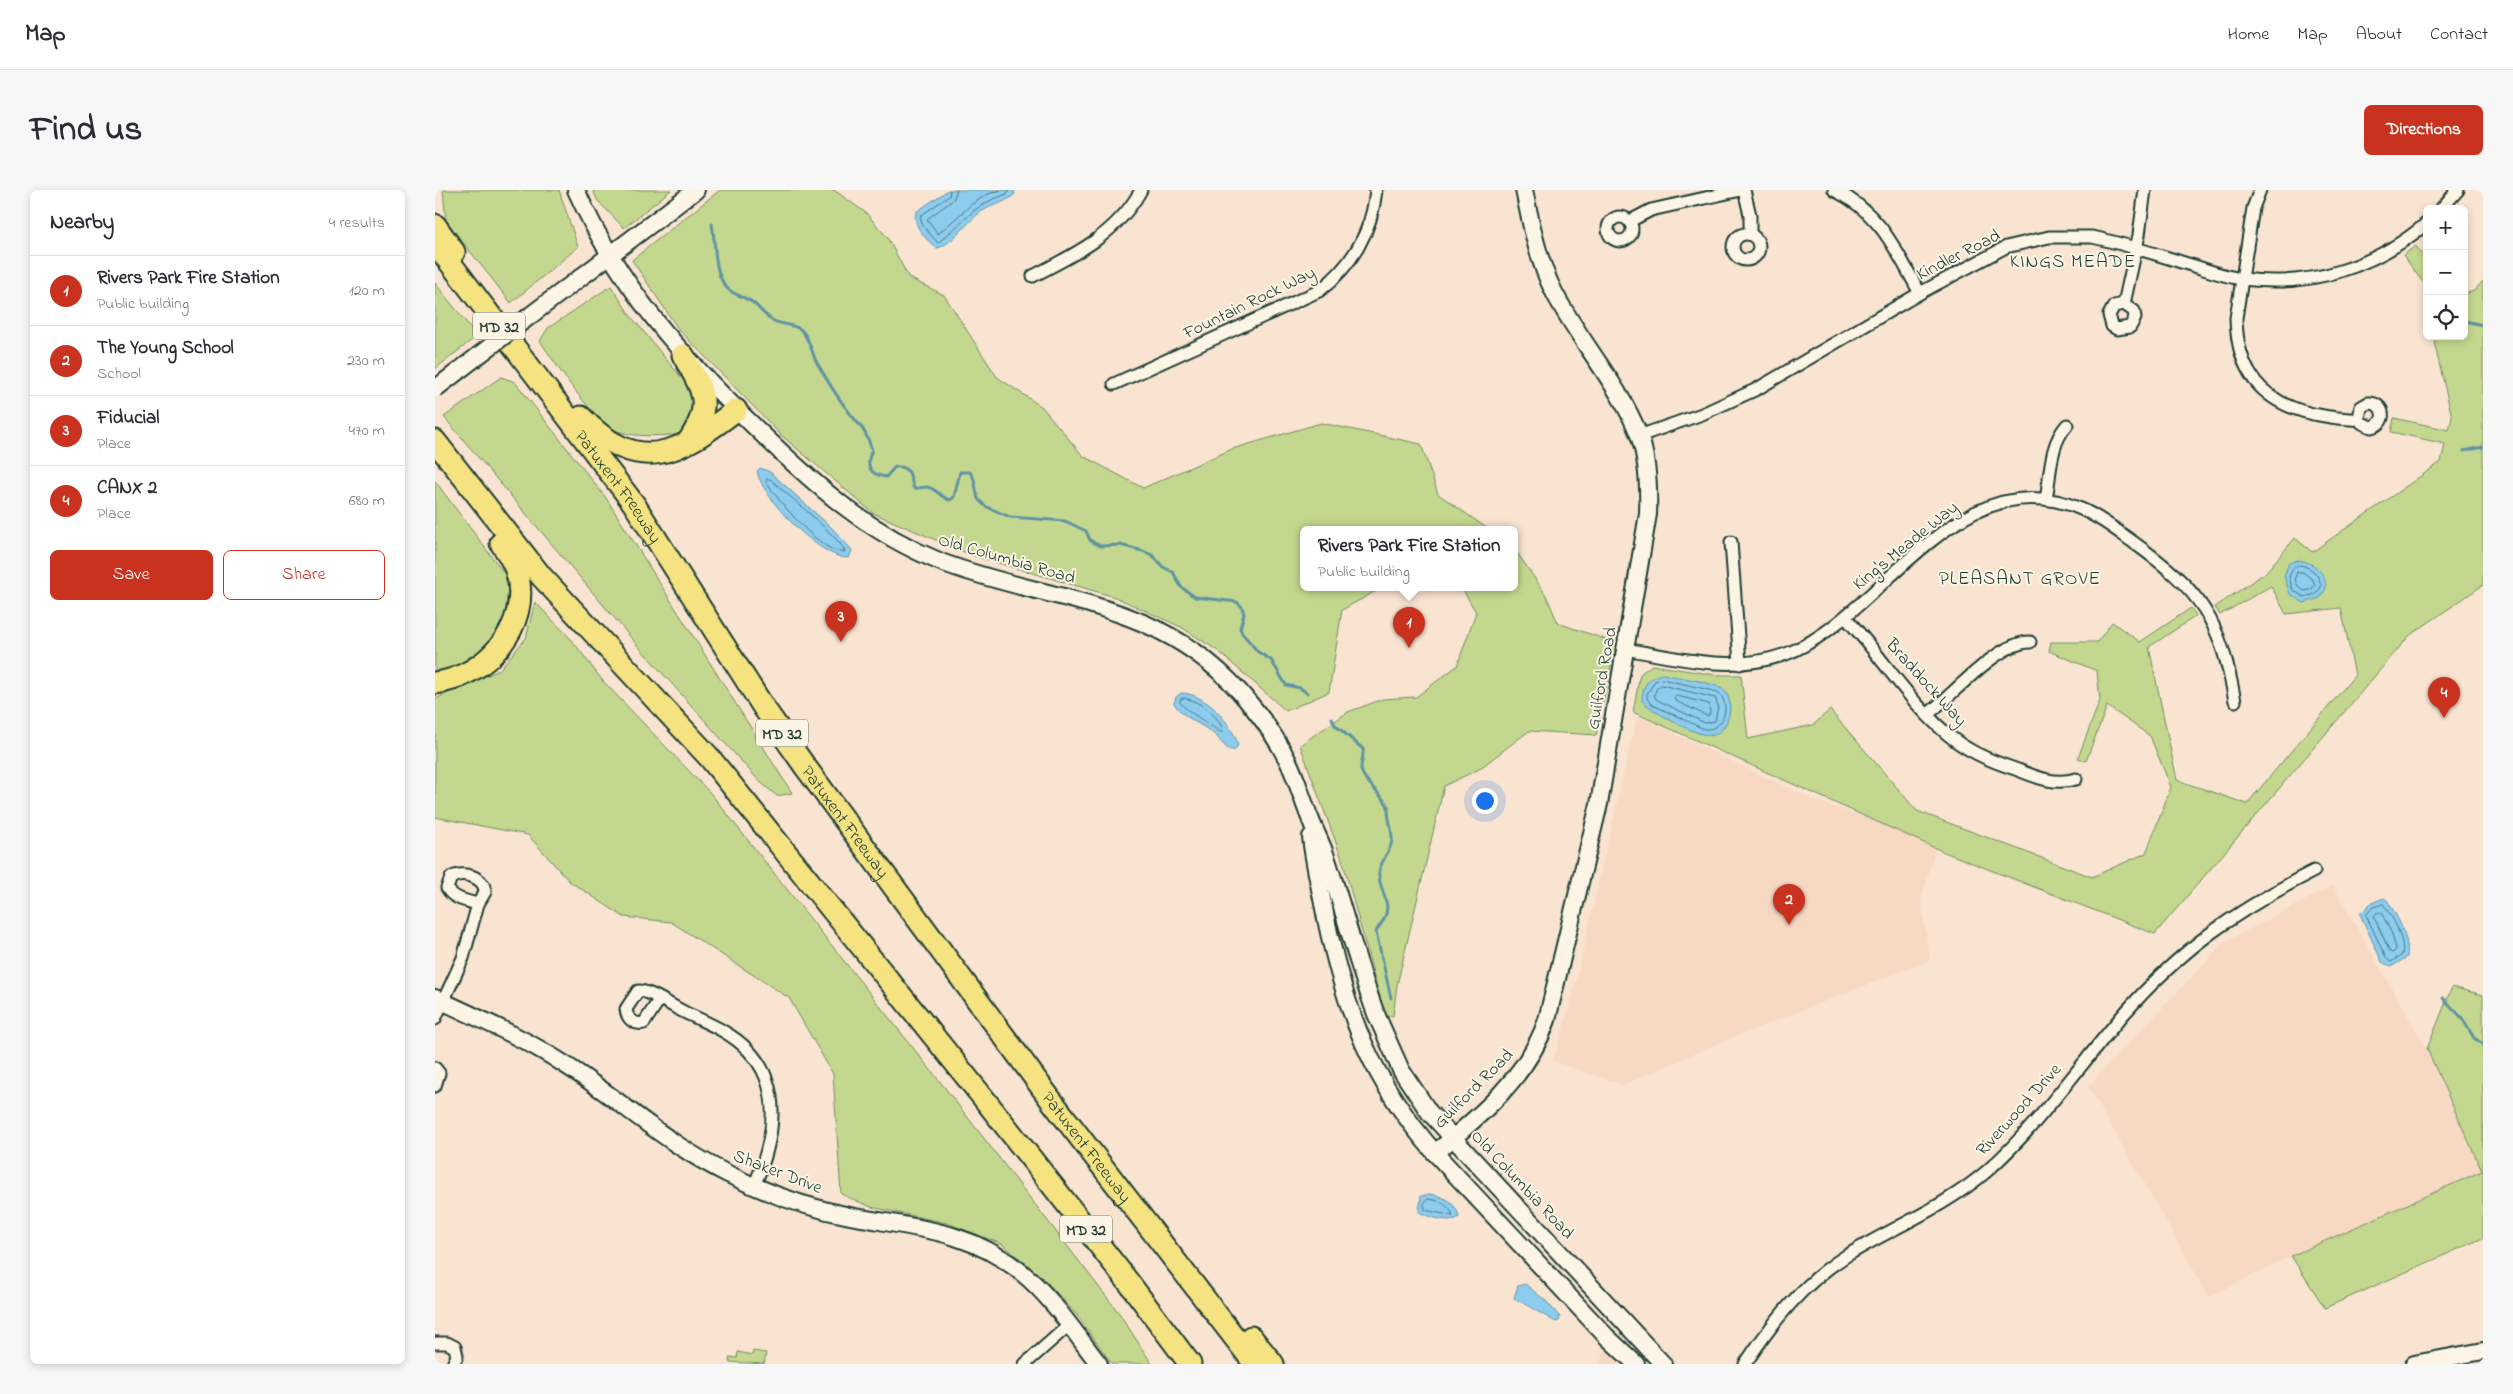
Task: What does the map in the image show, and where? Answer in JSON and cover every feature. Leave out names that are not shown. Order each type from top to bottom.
[{"type":"highway","points":[[435,225],[455,253],[473,292]]},
{"type":"highway","name":"Patuxent Freeway","points":[[435,243],[634,504],[764,708],[804,766],[1051,1100],[1255,1364]]},
{"type":"highway","points":[[683,354],[705,399],[700,422],[687,444]]},
{"type":"highway","points":[[524,359],[591,428],[609,442],[632,451],[645,453],[673,450],[702,436],[736,410]]},
{"type":"highway","points":[[435,683],[461,677],[487,661],[498,649],[514,621],[519,588],[517,574],[506,550],[438,444]]},
{"type":"highway","name":"MD 32","points":[[438,444],[541,576],[709,757],[981,1095],[1130,1284],[1190,1364]]},
{"type":"highway","points":[[981,1095],[1172,1364]]},
{"type":"highway","points":[[1051,1100],[1177,1245],[1273,1364]]},
{"type":"street","name":"Old Columbia Road","points":[[576,190],[609,258],[657,324],[736,410],[834,501],[890,538],[943,562],[974,573],[1103,606],[1150,624],[1194,650],[1237,688],[1257,711],[1288,760],[1323,850],[1365,986],[1386,1041],[1416,1094],[1453,1139],[1663,1364]]},
{"type":"street","points":[[435,389],[696,190]]},
{"type":"street","points":[[1033,276],[1092,244],[1124,216],[1141,190]]},
{"type":"street","name":"Fountain Rock Way","points":[[1113,384],[1319,291],[1341,271],[1364,238],[1375,206],[1376,190]]},
{"type":"street","name":"Guilford Road","points":[[1435,1153],[1453,1139],[1522,1071],[1541,1038],[1553,996],[1599,804],[1648,506],[1645,461],[1639,436],[1629,414],[1576,332],[1552,290],[1537,244],[1524,190]]},
{"type":"street","points":[[1629,221],[1651,210],[1743,190],[1750,215],[1750,234]]},
{"type":"street","points":[[1834,190],[1853,194],[1870,213],[1920,293]]},
{"type":"street","points":[[2124,304],[2145,190]]},
{"type":"street","points":[[2260,190],[2253,208],[2236,318],[2237,336],[2244,365],[2262,390],[2276,400],[2303,411],[2331,418],[2359,418]]},
{"type":"street","points":[[2444,205],[2457,190]]},
{"type":"street","name":"Kindler Road","points":[[1639,436],[1702,414],[1757,389],[1982,258],[2006,247],[2027,241],[2064,236],[2092,237],[2243,279],[2291,281],[2318,278],[2350,270],[2393,248],[2423,226]]},
{"type":"street","points":[[2046,499],[2056,443],[2060,433],[2067,425]]},
{"type":"street","name":"King's Meade Way","points":[[1626,649],[1707,663],[1740,664],[1756,662],[1787,653],[1819,636],[1845,617],[1971,512],[2007,501],[2026,498],[2046,499],[2082,509],[2101,520],[2166,566],[2189,589],[2205,609],[2221,642],[2227,660],[2235,701]]},
{"type":"street","points":[[1731,542],[1740,664]]},
{"type":"street","name":"Braddock Way","points":[[1845,617],[1928,714],[1957,742],[1988,760],[2052,782],[2063,783],[2076,780]]},
{"type":"street","points":[[1928,714],[1999,653],[2019,642],[2030,642]]},
{"type":"street","name":"Old Columbia Road","points":[[1309,817],[1313,852],[1335,964],[1365,1049],[1399,1108],[1435,1153],[1606,1336],[1635,1364]]},
{"type":"street","name":"Riverwood Drive","points":[[1745,1364],[1769,1327],[1808,1285],[1846,1256],[1940,1205],[1987,1171],[2028,1128],[2123,1016],[2173,963],[2230,918],[2264,897],[2314,871]]},
{"type":"street","points":[[435,1019],[439,1000],[463,958],[478,904]]},
{"type":"street","name":"Shaker Drive","points":[[439,1000],[563,1063],[677,1146],[753,1186],[821,1209],[938,1230],[981,1246],[1022,1272],[1041,1290],[1099,1364]]},
{"type":"street","points":[[659,1000],[723,1031],[748,1050],[759,1063],[770,1092],[773,1121],[767,1152],[753,1186]]},
{"type":"street","points":[[435,1068],[439,1078],[435,1086]]},
{"type":"street","points":[[1025,1364],[1069,1325]]},
{"type":"street","points":[[435,1343],[447,1343],[455,1347],[457,1356],[453,1364]]},
{"type":"street","points":[[2414,1364],[2483,1351]]},
{"type":"shaded area","points":[[1637,716],[1812,799],[1937,843],[1921,900],[1930,960],[1726,1040],[1623,1085],[1553,1061],[1571,1002]]},
{"type":"shaded area","points":[[2333,886],[2427,1049],[2482,1171],[2291,1256],[2209,1297],[2088,1086],[2225,942]]},
{"type":"shaded area","points":[[1606,1350],[1623,1364],[1598,1364]]},
{"type":"green space","points":[[443,190],[559,190],[578,247],[511,303],[446,221]]},
{"type":"green space","points":[[593,190],[671,190],[624,228],[597,200]]},
{"type":"green space","points":[[720,190],[834,190],[866,213],[887,237],[909,278],[944,295],[997,377],[1042,407],[1083,456],[1143,488],[1232,449],[1321,423],[1421,444],[1438,494],[1484,526],[1300,526],[1300,591],[1376,591],[1342,610],[1329,692],[1286,711],[1218,651],[1181,627],[1115,597],[971,555],[873,513],[782,436],[679,330],[632,260]]},
{"type":"green space","points":[[2416,246],[2423,257],[2423,282],[2403,255]]},
{"type":"green space","points":[[2483,281],[2483,585],[2409,636],[2155,934],[1944,852],[1633,712],[1640,674],[1652,665],[1716,675],[1741,675],[1748,739],[1813,725],[1830,710],[1917,811],[2092,877],[2146,853],[2171,787],[2150,736],[2107,706],[2086,761],[2078,758],[2100,700],[2097,671],[2049,651],[2051,642],[2097,642],[2112,622],[2140,642],[2191,608],[2196,616],[2149,647],[2177,780],[2247,804],[2355,675],[2341,608],[2286,614],[2271,586],[2220,615],[2215,607],[2265,573],[2295,538],[2312,552],[2441,462],[2445,444],[2391,432],[2394,418],[2449,430],[2452,417],[2434,342],[2435,340],[2468,340],[2468,293],[2474,291]]},
{"type":"green space","points":[[435,283],[477,336],[435,369]]},
{"type":"green space","points":[[611,286],[630,315],[693,392],[692,418],[686,430],[680,433],[653,436],[627,434],[610,427],[587,406],[540,341],[548,328]]},
{"type":"green space","points":[[501,377],[515,382],[606,498],[792,793],[777,796],[759,781],[638,646],[444,417]]},
{"type":"green space","points":[[435,481],[504,573],[508,586],[505,616],[492,643],[449,671],[435,673]]},
{"type":"green space","points":[[1518,554],[1546,595],[1558,623],[1616,643],[1596,735],[1529,731],[1479,769],[1444,786],[1397,985],[1393,1016],[1385,1016],[1342,859],[1300,745],[1348,712],[1383,699],[1416,697],[1457,666],[1476,612],[1463,591],[1518,591]]},
{"type":"green space","points":[[535,602],[571,639],[602,680],[712,795],[945,1088],[1119,1313],[1152,1364],[1112,1364],[1077,1315],[1042,1277],[1002,1244],[947,1223],[871,1207],[841,1194],[833,1074],[789,998],[671,922],[624,917],[569,881],[528,835],[435,817],[435,699],[499,670],[526,638]]},
{"type":"green space","points":[[2452,987],[2483,995],[2483,1238],[2325,1308],[2291,1256],[2482,1171],[2427,1049]]},
{"type":"green space","points":[[753,1351],[766,1353],[764,1364],[729,1362],[730,1357],[737,1358],[738,1352],[752,1355]]},
{"type":"water","points":[[948,190],[1014,190],[1015,194],[1007,200],[982,211],[946,244],[936,248],[918,227],[915,217],[916,212]]},
{"type":"water","points":[[760,468],[770,472],[832,528],[852,550],[849,558],[837,556],[823,549],[794,525],[769,496],[761,483],[757,471]]},
{"type":"water","points":[[2298,560],[2309,563],[2318,569],[2324,577],[2326,588],[2320,598],[2304,603],[2290,594],[2284,576],[2289,563]]},
{"type":"water","points":[[1663,674],[1705,683],[1725,691],[1730,704],[1730,712],[1720,732],[1714,735],[1698,733],[1666,718],[1642,701],[1643,691],[1647,683],[1653,677]]},
{"type":"water","points":[[1181,693],[1199,698],[1224,719],[1235,736],[1238,745],[1235,750],[1226,747],[1209,730],[1177,708],[1174,703],[1176,697]]},
{"type":"water","points":[[2383,898],[2387,900],[2399,920],[2407,942],[2407,957],[2391,967],[2382,962],[2360,914],[2370,904]]},
{"type":"water","points":[[1429,1194],[1439,1196],[1452,1204],[1459,1217],[1446,1220],[1419,1212],[1421,1196]]},
{"type":"water","points":[[1525,1284],[1546,1301],[1560,1317],[1559,1321],[1556,1322],[1514,1298],[1518,1286]]},
{"type":"waterway","points":[[712,224],[717,265],[726,287],[731,292],[752,302],[772,320],[797,327],[803,332],[827,380],[866,436],[872,450],[869,460],[872,472],[886,477],[895,467],[902,467],[909,472],[914,489],[930,488],[950,500],[954,497],[960,472],[970,472],[974,479],[978,499],[985,506],[1010,517],[1065,521],[1086,531],[1090,540],[1101,546],[1120,545],[1152,555],[1163,567],[1173,572],[1181,587],[1195,597],[1237,602],[1242,607],[1244,614],[1240,628],[1242,633],[1258,652],[1271,660],[1286,685],[1300,688],[1307,693]]},
{"type":"waterway","points":[[2468,322],[2483,325]]},
{"type":"waterway","points":[[2464,451],[2483,447]]},
{"type":"waterway","points":[[1332,718],[1335,725],[1363,749],[1361,768],[1364,777],[1388,806],[1392,841],[1381,864],[1379,873],[1387,907],[1384,919],[1376,932],[1391,998]]},
{"type":"waterway","points":[[2443,998],[2462,1018],[2474,1038],[2483,1044]]},
{"type":"place","name":"Fiducial","points":[[841,642]]},
{"type":"place","name":"Rivers Park Fire Station","points":[[1409,648]]},
{"type":"place","name":"CANX 2","points":[[2444,718]]},
{"type":"place","name":"The Young School","points":[[1789,925]]},
{"type":"district","name":"KINGS MEADE","points":[[2073,260]]},
{"type":"district","name":"PLEASANT GROVE","points":[[2020,577]]}]
